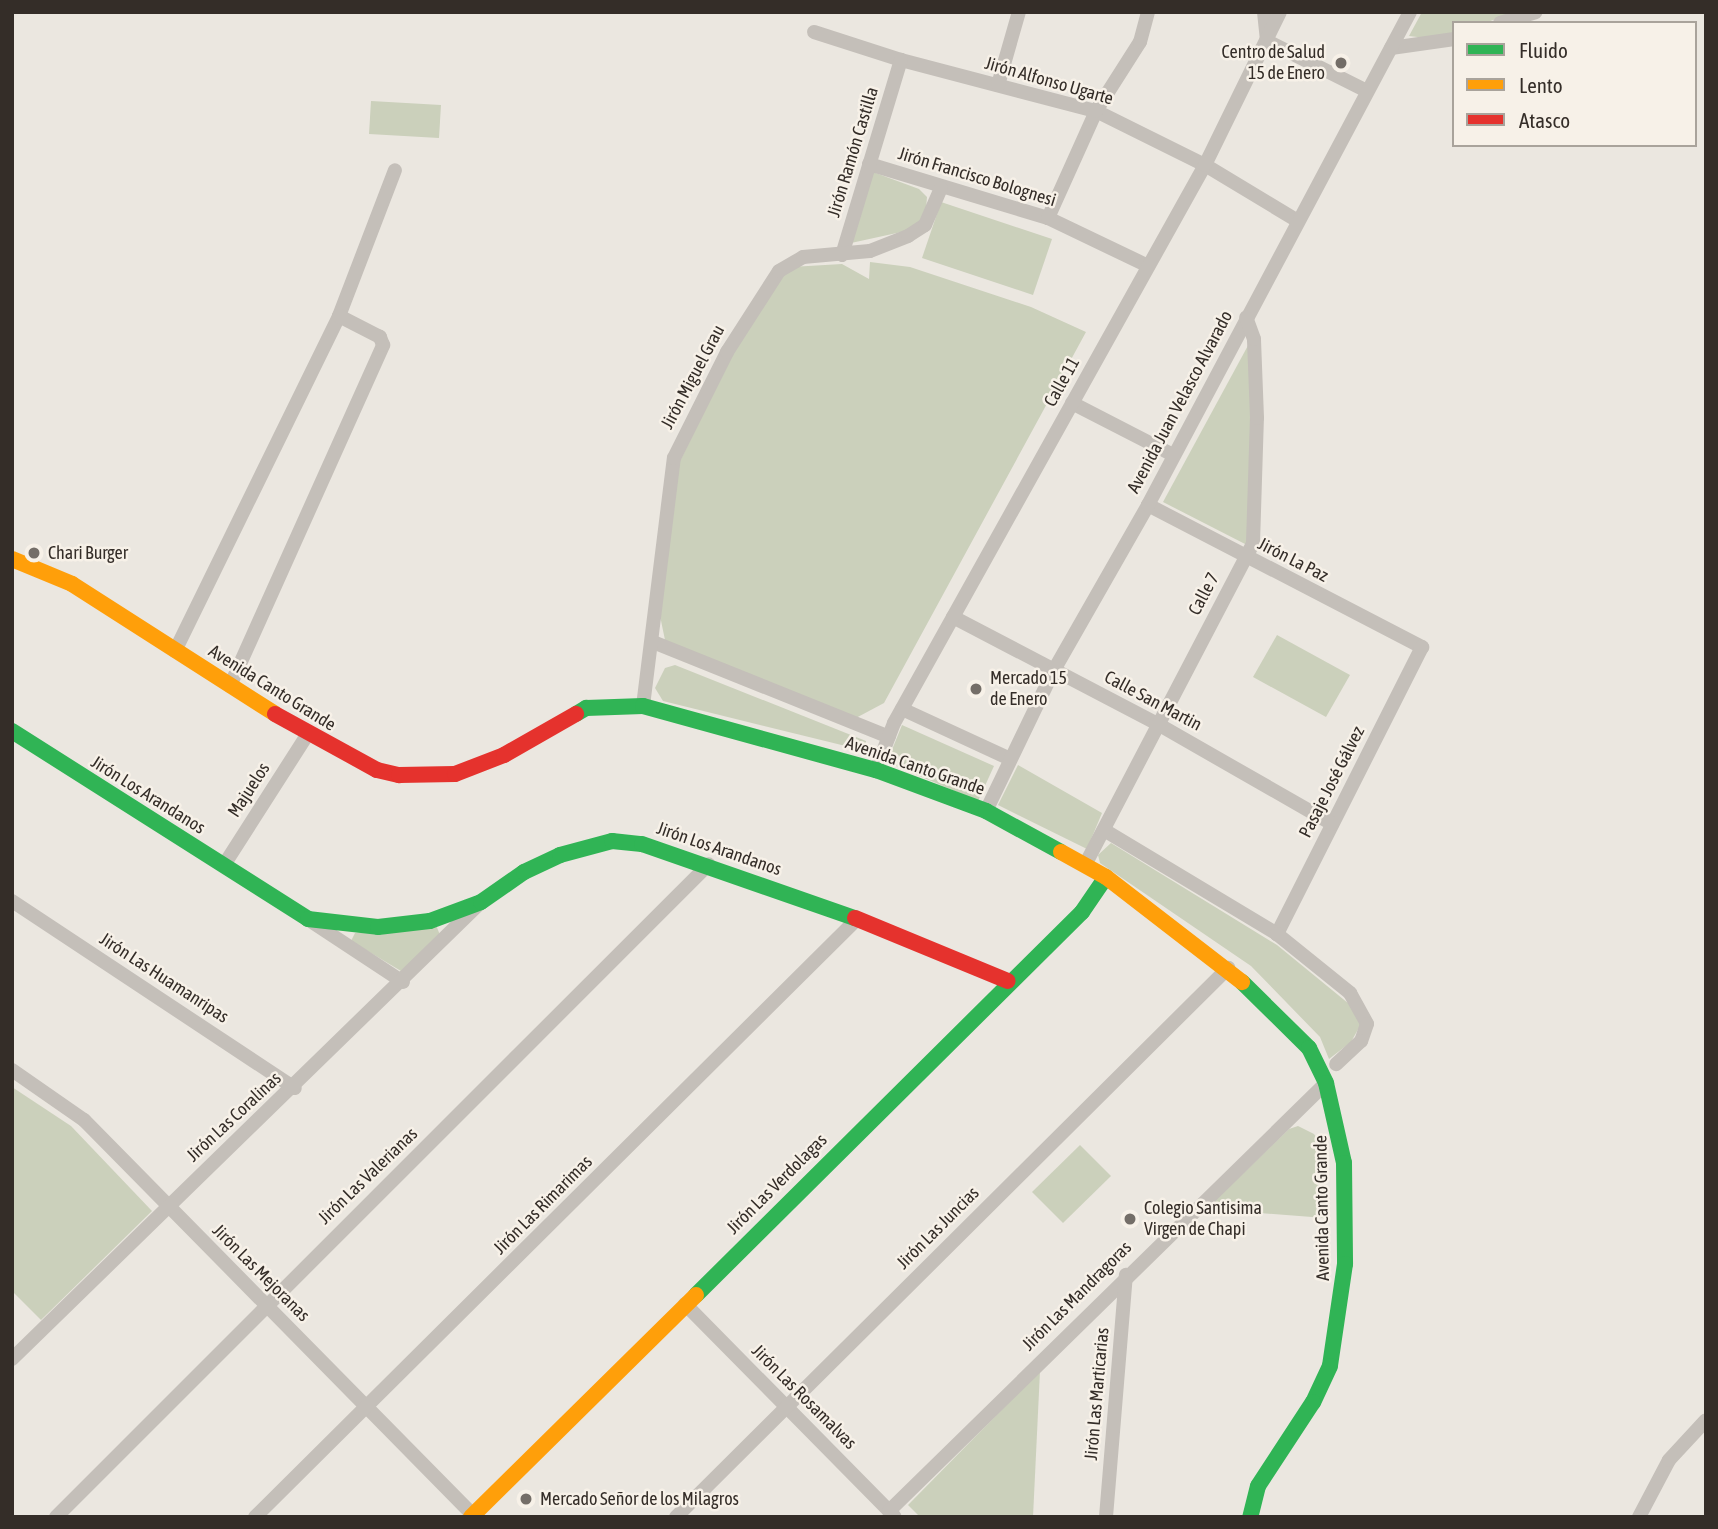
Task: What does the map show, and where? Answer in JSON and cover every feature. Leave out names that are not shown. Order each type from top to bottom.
[{"type":"street","points":[[998,85],[1019,12]]},
{"type":"street","points":[[1048,218],[1096,111],[1140,42],[1148,12]]},
{"type":"street","points":[[1264,12],[1267,41],[1365,90]]},
{"type":"street","name":"Calle 11","points":[[876,770],[902,709],[1205,165],[1280,12]]},
{"type":"street","name":"Avenida Juan Velasco Alvarado","points":[[986,811],[1054,670],[1148,505],[1365,90],[1410,12]]},
{"type":"street","points":[[1506,21],[1535,12]]},
{"type":"street","name":"Jirón Alfonso Ugarte","points":[[814,32],[901,60],[1096,111],[1205,165],[1296,220]]},
{"type":"street","points":[[1391,48],[1452,39]]},
{"type":"street","name":"Jirón Ramón Castilla","points":[[842,255],[901,60]]},
{"type":"street","name":"Jirón Francisco Bolognesi","points":[[869,164],[941,188],[1048,218],[1148,266]]},
{"type":"street","points":[[175,651],[339,316],[395,170]]},
{"type":"street","name":"Jirón Miguel Grau","points":[[643,706],[674,458],[691,417],[779,271],[803,257],[870,251],[908,236],[929,218],[941,188]]},
{"type":"street","points":[[230,686],[383,345],[380,337],[339,316]]},
{"type":"street","name":"Calle 7","points":[[1085,865],[1156,723],[1253,542],[1257,418],[1254,339],[1246,317]]},
{"type":"street","points":[[1072,403],[1173,455]]},
{"type":"street","name":"Jirón La Paz","points":[[1148,505],[1422,647]]},
{"type":"street","name":"Avenida Canto Grande","points":[[12,559],[61,578],[307,735],[377,770],[398,775],[455,774],[505,755],[586,708],[643,706],[876,770],[986,811],[1106,877],[1228,968],[1309,1048],[1326,1083],[1339,1126],[1344,1174],[1345,1264],[1330,1366],[1313,1402],[1258,1486],[1250,1517]]},
{"type":"street","name":"Calle San Martin","points":[[953,617],[1156,723],[1332,824]]},
{"type":"street","points":[[653,642],[888,737]]},
{"type":"street","name":"Pasaje José Gálvez","points":[[1277,934],[1422,647]]},
{"type":"street","points":[[902,709],[1010,760]]},
{"type":"street","name":"Jirón Los Arandanos","points":[[12,731],[308,919],[405,926],[481,902],[524,872],[559,855],[612,841],[642,844],[709,864],[857,919],[1008,981]]},
{"type":"street","name":"Majuelos","points":[[224,865],[307,735]]},
{"type":"street","points":[[1104,830],[1277,934],[1350,993],[1363,1011],[1365,1035],[1336,1064]]},
{"type":"street","name":"Jirón Las Valerianas","points":[[56,1517],[265,1304],[709,864]]},
{"type":"street","name":"Jirón Las Verdolagas","points":[[472,1516],[1008,981],[1082,912],[1106,877]]},
{"type":"street","name":"Jirón Las Huamanripas","points":[[12,901],[295,1088]]},
{"type":"street","name":"Jirón Las Coralinas","points":[[12,1359],[167,1205],[295,1088],[481,902]]},
{"type":"street","points":[[308,919],[403,982]]},
{"type":"street","name":"Jirón Las Rimarimas","points":[[255,1517],[857,919]]},
{"type":"street","name":"Jirón Las Juncias","points":[[685,1514],[786,1405],[1228,968]]},
{"type":"street","name":"Jirón Las Mejoranas","points":[[12,1070],[84,1121],[369,1406],[472,1516]]},
{"type":"street","name":"Jirón Las Mandragoras","points":[[892,1514],[1126,1275],[1326,1083]]},
{"type":"street","name":"Jirón Las Marticarias","points":[[1106,1517],[1126,1275]]},
{"type":"street","name":"Jirón Las Rosamalvas","points":[[685,1304],[892,1514]]},
{"type":"street","points":[[1639,1517],[1669,1460],[1706,1420]]},
{"type":"green space","points":[[1422,12],[1518,12],[1490,21],[1452,21],[1452,34],[1434,39],[1409,36]]},
{"type":"green space","points":[[371,101],[441,105],[439,138],[369,134]]},
{"type":"green space","points":[[873,172],[919,189],[927,197],[926,209],[921,221],[906,231],[851,243]]},
{"type":"green space","points":[[941,202],[1052,239],[1033,295],[922,258]]},
{"type":"green space","points":[[870,262],[910,267],[1031,307],[1086,332],[884,703],[854,719],[665,640],[659,611],[677,467],[754,310],[791,267],[842,264],[869,279]]},
{"type":"green space","points":[[1251,340],[1251,536],[1247,545],[1163,502]]},
{"type":"green space","points":[[1277,635],[1350,675],[1326,717],[1253,677]]},
{"type":"green space","points":[[675,665],[866,741],[866,751],[663,701],[655,688],[665,668]]},
{"type":"green space","points":[[902,725],[994,766],[978,801],[887,762]]},
{"type":"green space","points":[[1018,765],[1102,813],[1087,849],[998,805]]},
{"type":"green space","points":[[1111,843],[1277,945],[1354,1008],[1361,1024],[1351,1042],[1329,1059],[1320,1037],[1251,966],[1100,863],[1098,855]]},
{"type":"green space","points":[[436,925],[440,935],[401,971],[351,941],[355,933]]},
{"type":"green space","points":[[12,1087],[71,1126],[152,1211],[41,1320],[12,1291]]},
{"type":"green space","points":[[1298,1126],[1314,1134],[1320,1143],[1325,1218],[1206,1209],[1289,1129]]},
{"type":"green space","points":[[1080,1145],[1111,1176],[1063,1223],[1032,1192]]},
{"type":"green space","points":[[1040,1371],[1033,1517],[920,1517],[908,1505]]},
{"type":"traffic: fast","points":[[576,714],[586,708],[643,706],[876,770],[986,811],[1061,852]]},
{"type":"traffic: fast","points":[[12,731],[308,919],[378,927],[430,921],[481,902],[524,872],[560,855],[612,841],[642,844],[855,918]]},
{"type":"traffic: fast","points":[[696,1295],[1082,912],[1106,877]]},
{"type":"traffic: fast","points":[[1242,982],[1309,1048],[1326,1083],[1344,1163],[1345,1264],[1330,1366],[1313,1402],[1258,1486],[1250,1517]]},
{"type":"traffic: slow","points":[[12,559],[72,584],[275,714]]},
{"type":"traffic: slow","points":[[1061,852],[1106,877],[1242,982]]},
{"type":"traffic: slow","points":[[471,1517],[696,1295]]},
{"type":"traffic: jam","points":[[275,714],[377,770],[399,775],[455,774],[504,755],[576,714]]},
{"type":"traffic: jam","points":[[855,918],[1008,981]]},
{"type":"place","name":"Centro de Salud 15 de Enero","points":[[1341,63]]},
{"type":"place","name":"Chari Burger","points":[[34,553]]},
{"type":"place","name":"Mercado 15 de Enero","points":[[976,689]]},
{"type":"place","name":"Colegio Santisima Virgen de Chapi","points":[[1130,1219]]},
{"type":"place","name":"Mercado Señor de los Milagros","points":[[526,1499]]}]
